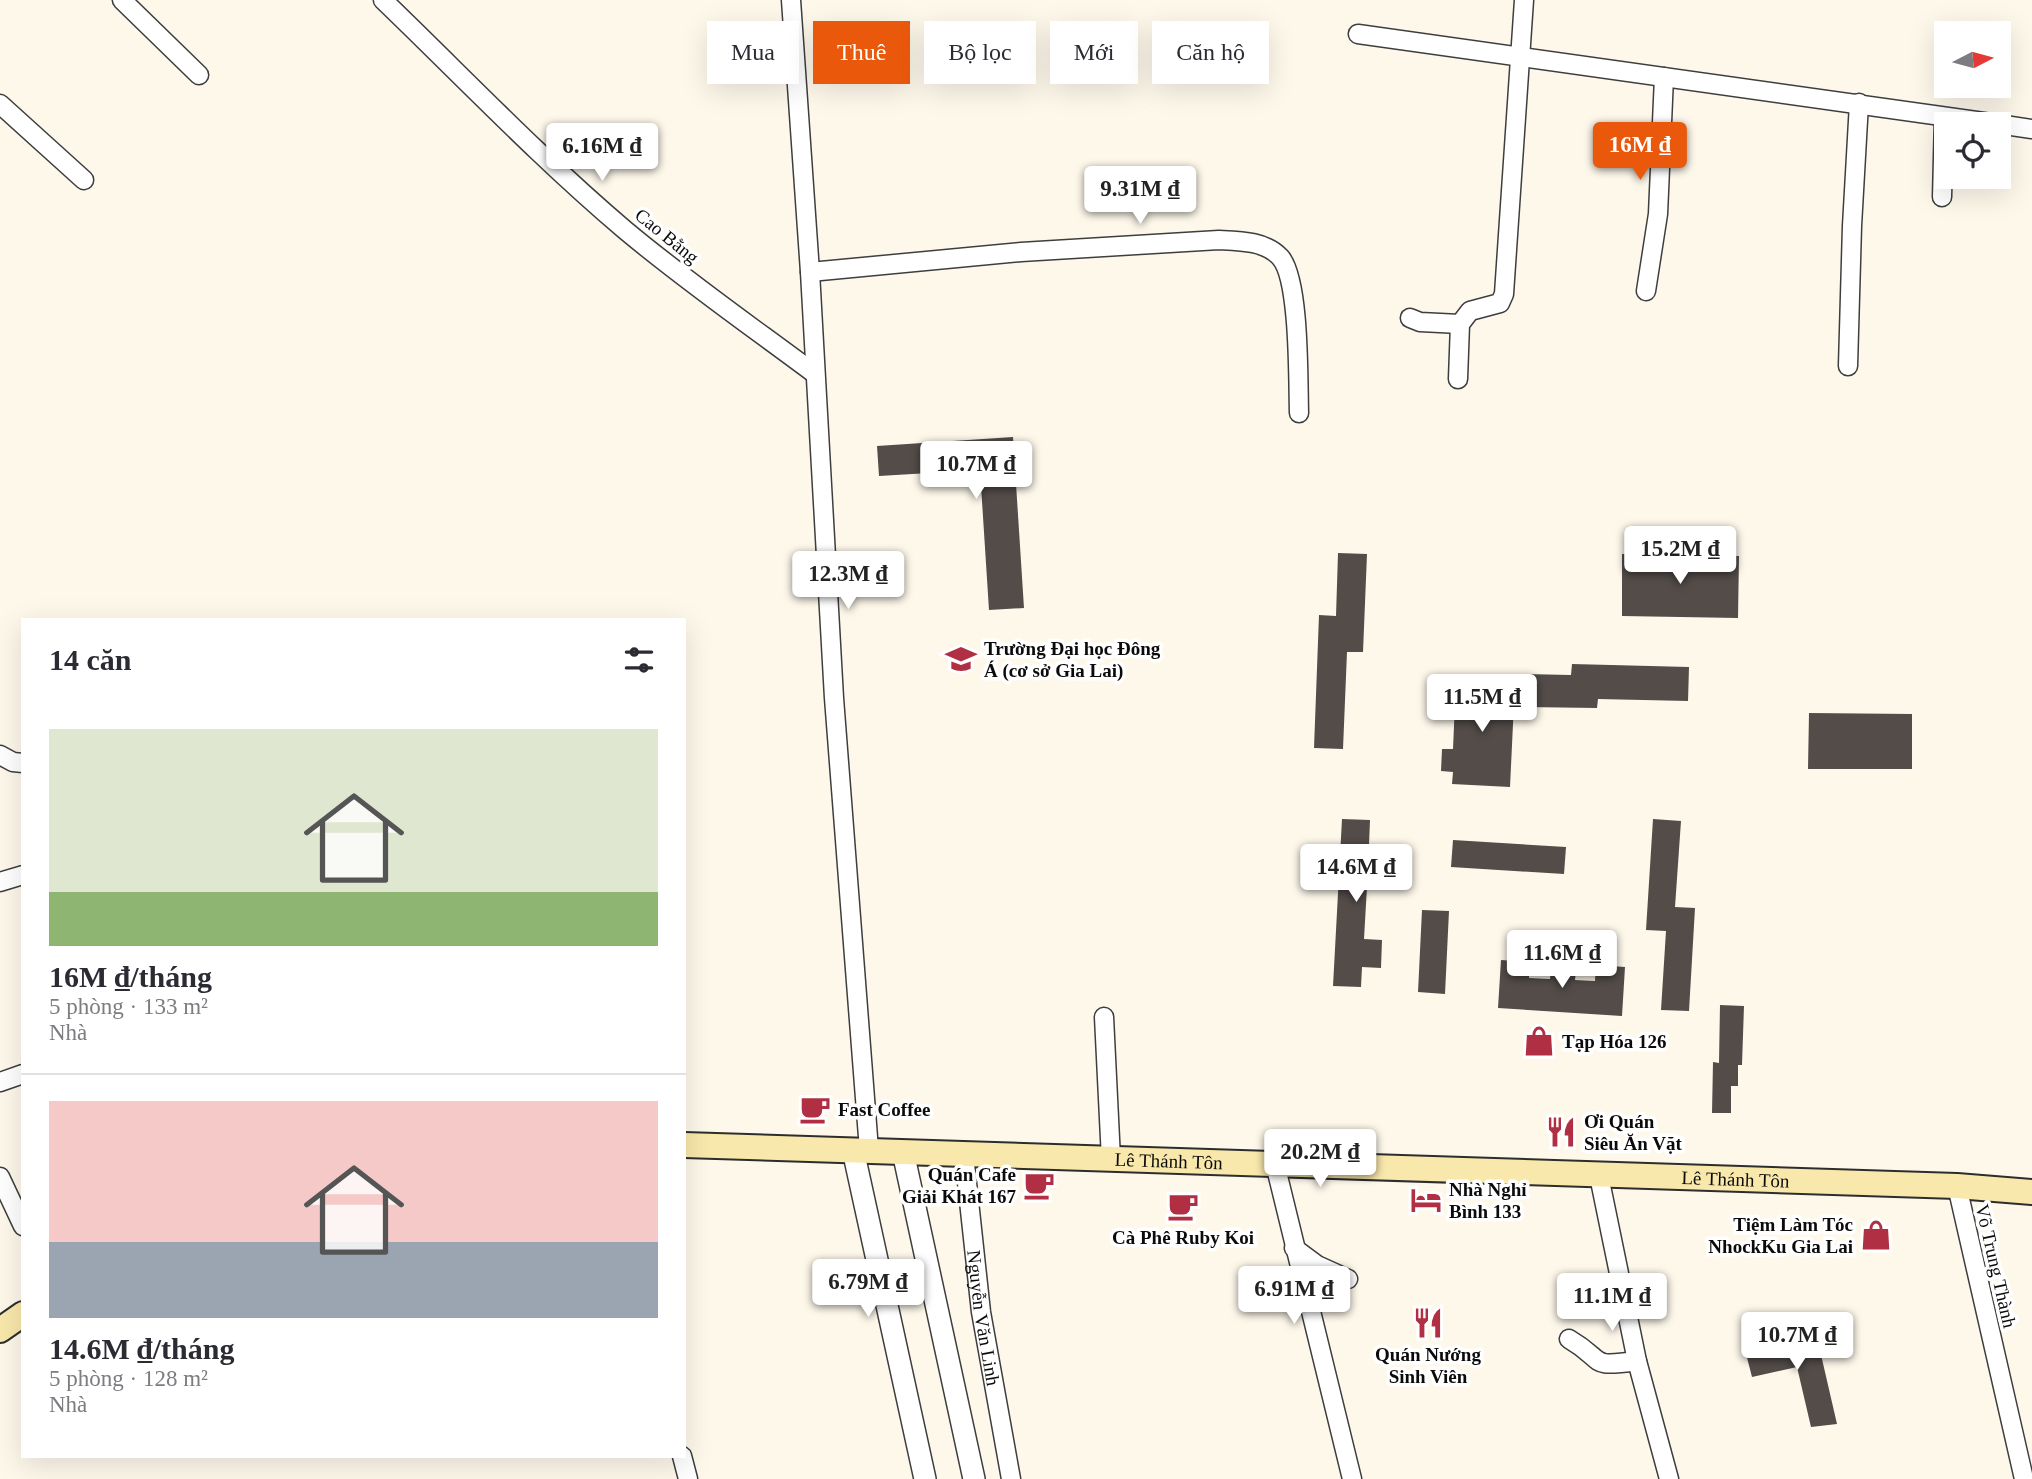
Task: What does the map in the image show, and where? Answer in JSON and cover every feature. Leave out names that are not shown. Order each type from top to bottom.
[{"type":"main road","name":"Lê Thánh Tôn","points":[[686,1145],[1956,1186],[2032,1192]]},
{"type":"main road","points":[[0,1330],[21,1315]]},
{"type":"street","points":[[122,0],[199,75]]},
{"type":"street","name":"Cao Bằng","points":[[383,0],[544,157],[623,228],[669,267],[815,374]]},
{"type":"street","points":[[791,0],[810,272],[861,1150],[925,1479]]},
{"type":"street","points":[[1458,379],[1460,324],[1470,311],[1500,303],[1504,295],[1524,0]]},
{"type":"street","points":[[1358,34],[1934,115]]},
{"type":"street","points":[[1646,291],[1658,214],[1664,77]]},
{"type":"street","points":[[1848,366],[1859,103]]},
{"type":"street","points":[[0,104],[85,180]]},
{"type":"street","points":[[2011,126],[2032,129]]},
{"type":"street","points":[[1942,189],[1942,197]]},
{"type":"street","points":[[810,272],[1021,252],[1219,240],[1250,242],[1269,248],[1288,267],[1296,323],[1299,412]]},
{"type":"street","points":[[1410,318],[1420,322],[1460,324]]},
{"type":"street","points":[[0,755],[21,763]]},
{"type":"street","points":[[0,882],[21,876]]},
{"type":"street","points":[[1104,1017],[1111,1159]]},
{"type":"street","points":[[0,1082],[21,1075]]},
{"type":"street","name":"Nguyễn Văn Linh","points":[[903,1152],[974,1479]]},
{"type":"street","name":"Nguyễn Văn Linh","points":[[964,1155],[981,1312],[1012,1479]]},
{"type":"street","points":[[1275,1164],[1352,1479]]},
{"type":"street","points":[[1599,1176],[1637,1361],[1669,1479]]},
{"type":"street","points":[[0,1177],[21,1222]]},
{"type":"street","name":"Võ Trung Thành","points":[[1956,1186],[2024,1479]]},
{"type":"street","points":[[1294,1248],[1317,1265],[1348,1279]]},
{"type":"street","points":[[1569,1339],[1583,1347],[1595,1362],[1604,1365],[1637,1361]]},
{"type":"street","points":[[683,1458],[688,1479]]},
{"type":"building","points":[[1013,437],[1024,608],[989,610],[980,470],[879,476],[877,446]]},
{"type":"building","points":[[1338,553],[1367,554],[1363,652],[1347,652],[1343,749],[1314,748],[1319,615],[1336,616]]},
{"type":"building","points":[[1622,554],[1739,556],[1738,618],[1622,616]]},
{"type":"building","points":[[1572,664],[1689,667],[1688,701],[1598,699],[1597,708],[1524,707],[1524,674],[1571,675]]},
{"type":"building","points":[[1456,679],[1515,682],[1510,787],[1452,784],[1453,772],[1441,771],[1442,749],[1453,749]]},
{"type":"building","points":[[1809,713],[1912,714],[1912,769],[1808,769]]},
{"type":"building","points":[[1342,819],[1370,820],[1369,845],[1388,846],[1387,870],[1368,869],[1364,939],[1382,940],[1381,968],[1362,967],[1361,987],[1333,986]]},
{"type":"building","points":[[1653,819],[1681,821],[1675,907],[1695,908],[1689,1011],[1661,1010],[1666,931],[1646,930]]},
{"type":"building","points":[[1453,840],[1566,847],[1564,874],[1451,867]]},
{"type":"building","points":[[1422,910],[1449,911],[1445,994],[1418,992]]},
{"type":"building","points":[[1501,960],[1529,962],[1529,978],[1550,979],[1551,968],[1576,970],[1575,980],[1595,981],[1596,965],[1625,967],[1622,1016],[1498,1008]]},
{"type":"building","points":[[1720,1005],[1744,1006],[1742,1065],[1738,1065],[1738,1086],[1731,1086],[1731,1113],[1712,1113],[1713,1062],[1719,1063]]},
{"type":"building","points":[[1816,1333],[1837,1424],[1811,1427],[1797,1367],[1752,1377],[1744,1346]]},
{"type":"place","name":"Trường Đại học Đông Á (cơ sở Gia Lai)","points":[[961,659]]},
{"type":"place","name":"Tạp Hóa 126","points":[[1539,1041]]},
{"type":"place","name":"Fast Coffee","points":[[815,1109]]},
{"type":"place","name":"Ơi Quán Siêu Ăn Vặt","points":[[1561,1132]]},
{"type":"place","name":"Quán Cafe Giải Khát 167","points":[[1039,1185]]},
{"type":"place","name":"Nhà Nghỉ Bình 133","points":[[1426,1200]]},
{"type":"place","name":"Cà Phê Ruby Koi","points":[[1183,1206]]},
{"type":"place","name":"Tiệm Làm Tóc NhockKu Gia Lai","points":[[1876,1235]]},
{"type":"place","name":"Quán Nướng Sinh Viên","points":[[1428,1323]]}]
